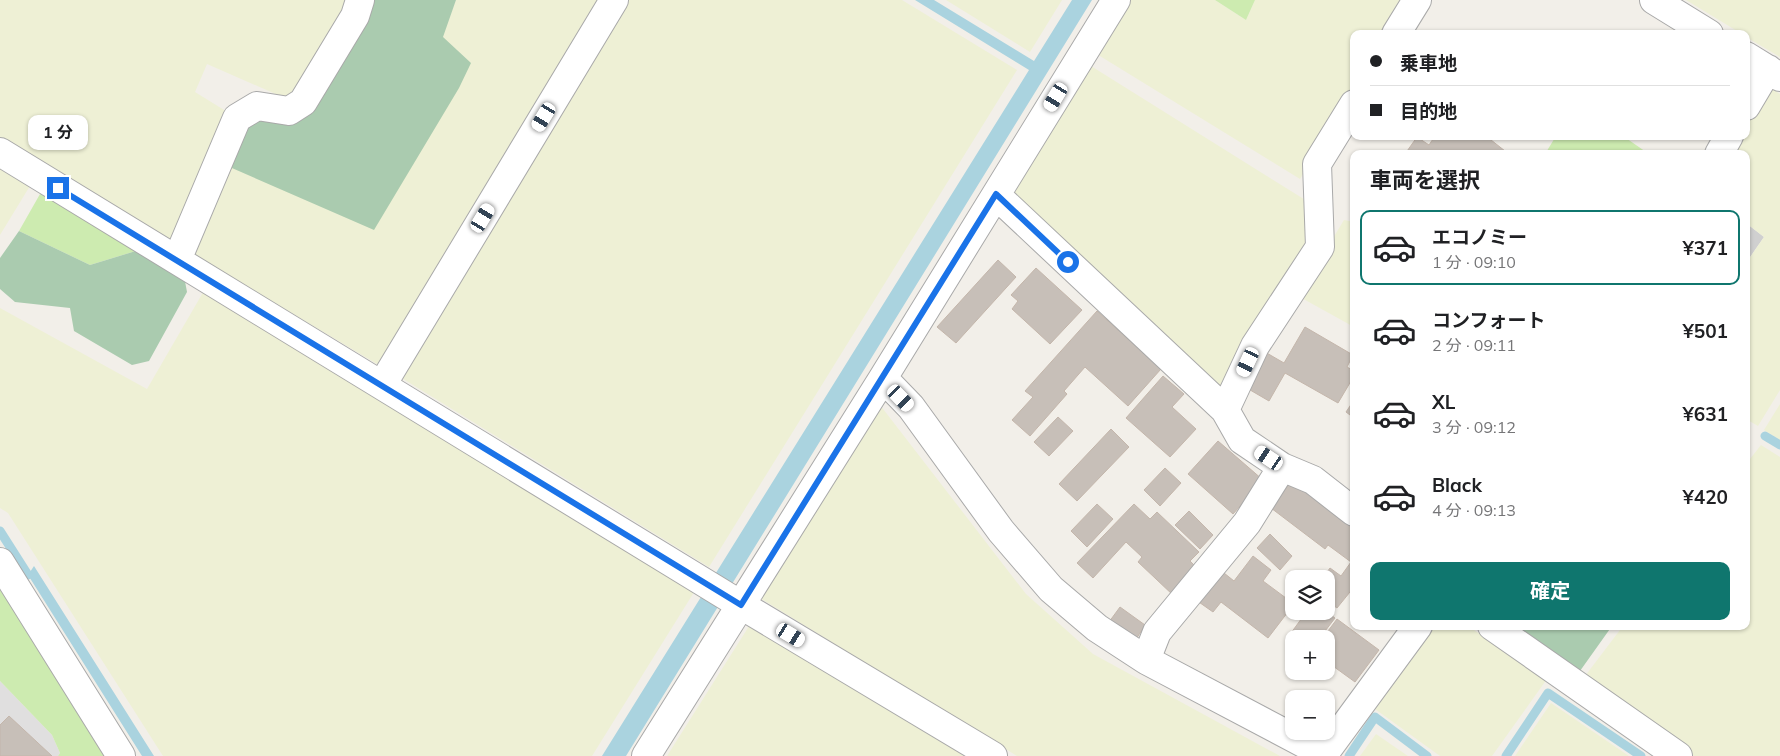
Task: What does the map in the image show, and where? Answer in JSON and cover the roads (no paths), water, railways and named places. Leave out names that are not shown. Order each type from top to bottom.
[{"type":"street","points":[[177,260],[237,118],[257,106],[289,111],[303,102],[355,16],[360,0]]},
{"type":"street","points":[[382,386],[614,0]]},
{"type":"street","points":[[646,756],[883,378],[1116,0]]},
{"type":"street","points":[[1398,30],[1417,0]]},
{"type":"street","points":[[1654,0],[1703,30]]},
{"type":"street","points":[[1750,98],[1765,67]]},
{"type":"street","points":[[1225,410],[1255,346],[1320,247],[1317,164],[1350,110]]},
{"type":"street","points":[[0,152],[699,580],[993,756]]},
{"type":"street","points":[[996,194],[1225,410],[1242,440],[1282,467],[1313,480],[1350,509]]},
{"type":"street","points":[[883,378],[910,407],[1001,530],[1052,589],[1097,628],[1146,660],[1324,755],[1415,630]]},
{"type":"street","points":[[1146,660],[1157,632],[1247,523],[1282,467]]},
{"type":"street","points":[[0,562],[111,751]]},
{"type":"street","points":[[1498,630],[1678,756]]},
{"type":"water","points":[[915,0],[934,0],[1034,61],[1072,0],[1092,0],[626,756],[602,756],[1029,70]]},
{"type":"water","points":[[34,566],[154,756],[142,756],[28,575]]},
{"type":"waterway","points":[[1765,436],[1780,445]]},
{"type":"waterway","points":[[0,531],[28,575]]},
{"type":"waterway","points":[[1506,756],[1548,693],[1641,756]]},
{"type":"waterway","points":[[1349,756],[1375,717],[1427,756]]}]
